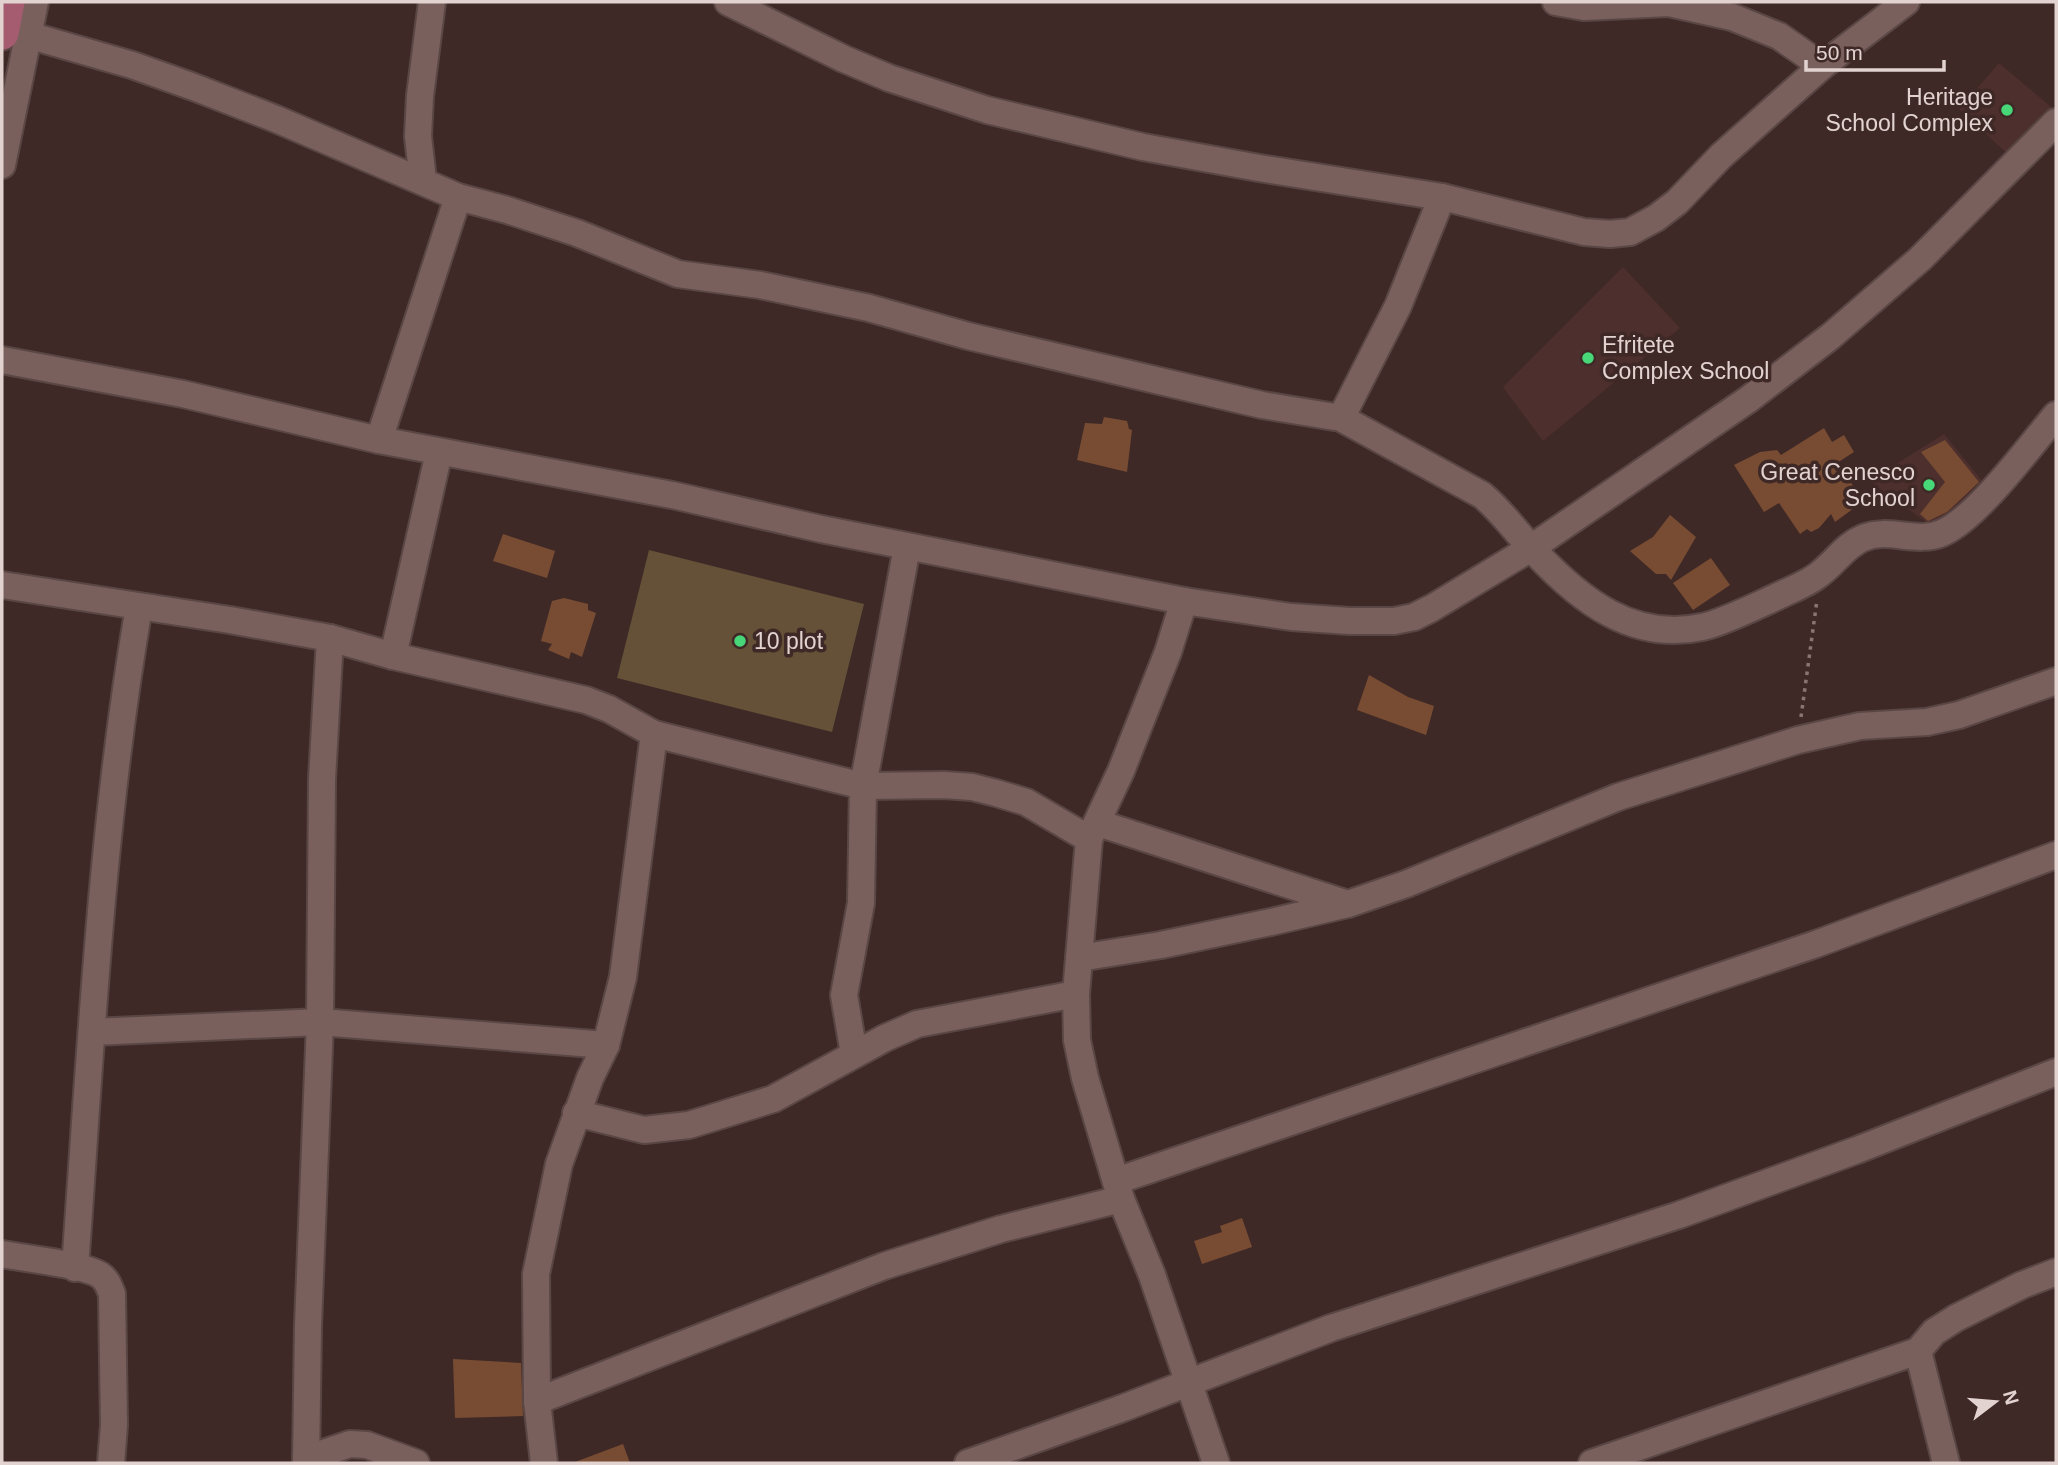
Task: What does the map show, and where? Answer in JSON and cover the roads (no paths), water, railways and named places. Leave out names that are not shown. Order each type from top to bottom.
[{"type":"main road","points":[[8,2],[15,34]]},
{"type":"street","points":[[2,165],[15,34],[35,2]]},
{"type":"street","points":[[423,181],[418,136],[420,96],[432,2]]},
{"type":"street","points":[[728,2],[889,78],[987,110],[1143,147],[1441,197],[1584,232],[1610,234],[1630,232],[1656,218],[1677,202],[1721,156],[1822,66],[1906,2]]},
{"type":"street","points":[[1556,2],[1584,7],[1669,2],[1732,18],[1779,36],[1822,66]]},
{"type":"street","points":[[15,34],[132,65],[180,82],[275,119],[458,197],[507,209],[577,233],[678,274],[760,285],[855,305],[968,336],[1262,405],[1341,418],[1482,495],[1501,510],[1531,548],[1565,583],[1591,603],[1621,621],[1662,631],[1703,627],[1774,598],[1821,574],[1844,550],[1864,537],[1888,533],[1917,536],[1942,533],[1967,516],[2056,415]]},
{"type":"street","points":[[2,360],[183,394],[379,440],[533,467],[907,547],[1184,601],[1291,617],[1394,621],[1414,617],[1432,608],[1531,548],[1749,399],[1830,336],[1920,259],[2051,137]]},
{"type":"street","points":[[379,440],[458,197]]},
{"type":"street","points":[[1341,418],[1398,306],[1441,197]]},
{"type":"street","points":[[393,656],[439,452]]},
{"type":"street","points":[[855,1054],[844,995],[861,903],[863,786],[907,547]]},
{"type":"street","points":[[2,586],[230,620],[330,638],[393,656],[586,700],[609,709],[654,734],[863,786],[944,785],[984,790],[1026,802],[1093,831],[1348,904]]},
{"type":"street","points":[[1184,601],[1152,695],[1093,831],[1076,994],[1077,1040],[1085,1078],[1119,1190],[1152,1275],[1216,1463]]},
{"type":"street","points":[[75,1268],[110,804],[139,607]]},
{"type":"street","points":[[330,638],[322,779],[320,1023],[308,1326],[306,1461],[350,1444],[367,1445],[416,1463]]},
{"type":"street","points":[[1079,958],[1160,945],[1348,904],[1406,884],[1618,797],[1798,740],[1860,726],[1927,722],[2027,693],[2056,681]]},
{"type":"street","points":[[544,1463],[537,1401],[536,1274],[559,1164],[576,1113],[606,1045],[623,977],[654,734]]},
{"type":"street","points":[[537,1401],[884,1266],[1119,1190],[1816,944],[2056,855]]},
{"type":"street","points":[[576,1113],[644,1130],[689,1125],[773,1099],[917,1024],[1076,994]]},
{"type":"street","points":[[92,1032],[320,1023],[606,1045]]},
{"type":"street","points":[[968,1463],[1123,1408],[1331,1328],[1679,1215],[1857,1150],[2056,1072]]},
{"type":"street","points":[[2,1254],[75,1268],[98,1274],[107,1281],[112,1294],[114,1426],[111,1463]]},
{"type":"street","points":[[1592,1463],[1918,1352],[1934,1332],[1956,1318],[2022,1285],[2056,1272]]},
{"type":"street","points":[[1918,1352],[1946,1463]]},
{"type":"place","name":"Heritage School Complex","points":[[2007,110]]},
{"type":"place","name":"Efritete Complex School","points":[[1588,358]]},
{"type":"place","name":"Great Cenesco School","points":[[1929,485]]},
{"type":"place","name":"10 plot","points":[[740,641]]}]
